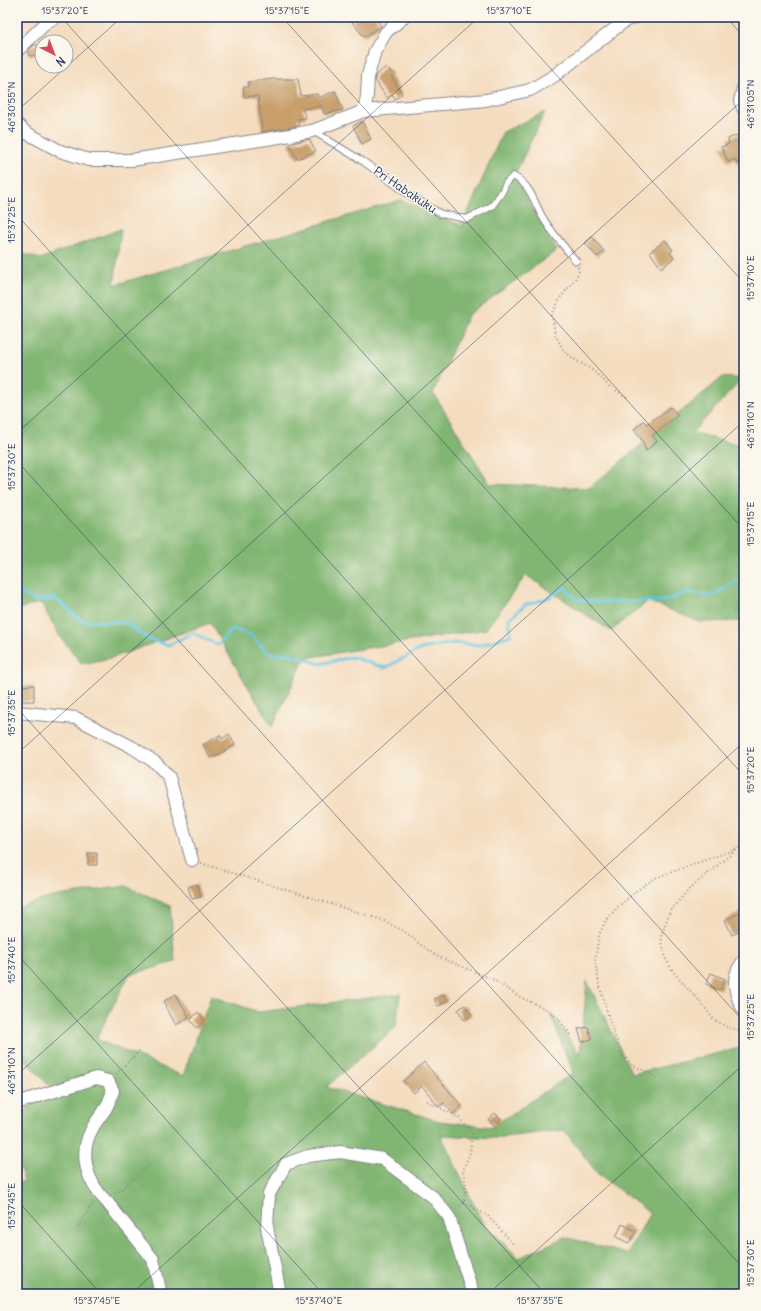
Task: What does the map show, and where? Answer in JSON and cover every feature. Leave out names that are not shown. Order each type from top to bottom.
[{"type":"street","points":[[17,51],[48,22],[56,17]]},
{"type":"street","points":[[364,111],[367,96],[368,75],[375,51],[386,32],[404,17]]},
{"type":"street","points":[[17,124],[25,132],[60,152],[89,160],[132,160],[274,138],[312,131],[364,111],[486,100],[530,90],[554,76],[626,20],[636,17]]},
{"type":"street","points":[[744,84],[740,101],[744,110]]},
{"type":"street","points":[[17,712],[76,718],[132,747],[156,763],[169,777],[192,860]]},
{"type":"street","points":[[744,960],[737,972],[736,990],[739,1003],[744,1010]]},
{"type":"street","points":[[17,1103],[96,1078],[108,1081],[113,1091],[107,1107],[91,1129],[84,1152],[89,1179],[153,1259],[160,1290],[159,1294]]},
{"type":"street","points":[[280,1294],[267,1227],[269,1194],[286,1164],[308,1156],[340,1152],[382,1159],[433,1197],[449,1217],[473,1294]]},
{"type":"lane","name":"Pri Habakuku","points":[[312,131],[364,162],[411,196],[441,214],[468,219],[492,206],[502,192],[506,183],[513,176],[521,180],[535,200],[544,219],[576,261]]},
{"type":"path","points":[[576,261],[579,272],[574,281],[560,298],[552,315],[555,334],[564,351],[574,360],[594,371],[609,386],[628,398]]},
{"type":"path","points":[[657,1077],[632,1065],[623,1055],[613,1032],[599,984],[595,961],[599,935],[606,920],[618,907],[654,878],[739,848],[744,850]]},
{"type":"path","points":[[739,848],[688,890],[670,911],[661,936],[666,960],[675,974],[699,1000],[714,1020],[729,1028],[744,1031]]},
{"type":"path","points":[[192,860],[382,920],[404,931],[436,956],[494,980],[518,996],[546,1008],[558,1018],[571,1036]]},
{"type":"path","points":[[108,1081],[140,1050]]},
{"type":"path","points":[[427,1101],[458,1118],[472,1133],[470,1154],[463,1170],[466,1186],[464,1202],[449,1217]]},
{"type":"path","points":[[78,1226],[103,1198],[150,1165]]},
{"type":"path","points":[[464,1202],[488,1216],[515,1246]]},
{"type":"green space","points":[[545,112],[514,176],[557,250],[468,315],[433,393],[490,484],[589,488],[723,377],[742,379],[692,433],[744,446],[744,621],[700,622],[648,601],[611,631],[526,575],[486,629],[305,658],[272,727],[210,623],[114,657],[82,664],[59,635],[41,603],[17,609],[17,252],[40,259],[121,229],[114,285],[401,200],[462,226],[503,132]]},
{"type":"green space","points":[[126,886],[170,906],[175,962],[129,975],[96,1039],[183,1076],[211,996],[259,1012],[400,994],[396,1027],[326,1087],[439,1121],[492,1127],[573,1073],[550,1013],[580,1055],[587,981],[632,1074],[744,1047],[744,1294],[17,1294],[17,1184],[24,1181],[17,1160],[17,1117],[52,1089],[17,1051],[17,908],[52,897]],"holes":[[[564,1130],[598,1174],[650,1213],[627,1254],[565,1237],[519,1258],[482,1222],[441,1135],[495,1138]]]},
{"type":"building","points":[[359,17],[375,17],[381,26],[364,37],[352,22]]},
{"type":"building","points":[[34,45],[34,56],[29,56],[29,50]]},
{"type":"building","points":[[386,67],[393,74],[391,76],[402,94],[395,99],[392,94],[387,98],[375,80],[375,76]]},
{"type":"building","points":[[273,79],[298,79],[301,96],[318,94],[318,98],[335,91],[343,110],[324,114],[321,106],[302,109],[306,118],[298,119],[299,126],[262,132],[258,96],[244,97],[243,87],[248,87],[248,82]]},
{"type":"building","points":[[362,121],[371,139],[362,144],[353,126]]},
{"type":"building","points":[[742,133],[744,138],[744,161],[737,164],[735,159],[728,162],[721,147],[729,144],[728,139]]},
{"type":"building","points":[[309,139],[316,151],[297,159],[289,144]]},
{"type":"building","points":[[592,237],[604,251],[597,257],[585,243]]},
{"type":"building","points":[[665,240],[673,250],[670,253],[674,258],[661,268],[650,252]]},
{"type":"building","points":[[671,407],[678,415],[652,436],[657,441],[646,451],[642,440],[634,429],[644,421],[647,424]]},
{"type":"building","points":[[34,685],[34,701],[19,701],[19,686]]},
{"type":"building","points":[[229,734],[235,745],[215,757],[214,755],[210,758],[203,745],[220,735],[222,739]]},
{"type":"building","points":[[88,853],[97,853],[97,865],[88,865]]},
{"type":"building","points":[[197,884],[201,897],[192,899],[188,887]]},
{"type":"building","points":[[742,912],[744,917],[744,929],[732,935],[725,920]]},
{"type":"building","points":[[711,973],[725,979],[720,990],[706,984]]},
{"type":"building","points":[[176,994],[189,1017],[176,1025],[164,1001]]},
{"type":"building","points":[[444,994],[448,1001],[438,1006],[434,999]]},
{"type":"building","points":[[465,1005],[472,1015],[464,1020],[458,1010]]},
{"type":"building","points":[[198,1012],[205,1021],[197,1028],[190,1020]]},
{"type":"building","points":[[588,1027],[592,1039],[582,1042],[578,1029]]},
{"type":"building","points":[[424,1062],[462,1106],[453,1114],[444,1103],[439,1107],[422,1086],[414,1093],[403,1081]]},
{"type":"building","points":[[495,1113],[501,1119],[495,1126],[488,1119]]},
{"type":"building","points":[[622,1224],[636,1231],[629,1243],[616,1237]]},
{"type":"waterway","points":[[17,591],[36,601],[55,598],[82,621],[127,623],[148,639],[168,645],[193,633],[218,645],[232,629],[251,635],[268,653],[290,654],[320,664],[352,657],[385,668],[421,649],[453,643],[480,645],[511,635],[509,619],[525,605],[548,598],[564,587],[577,600],[605,602],[664,601],[688,592],[713,596],[735,581],[744,578]]}]
